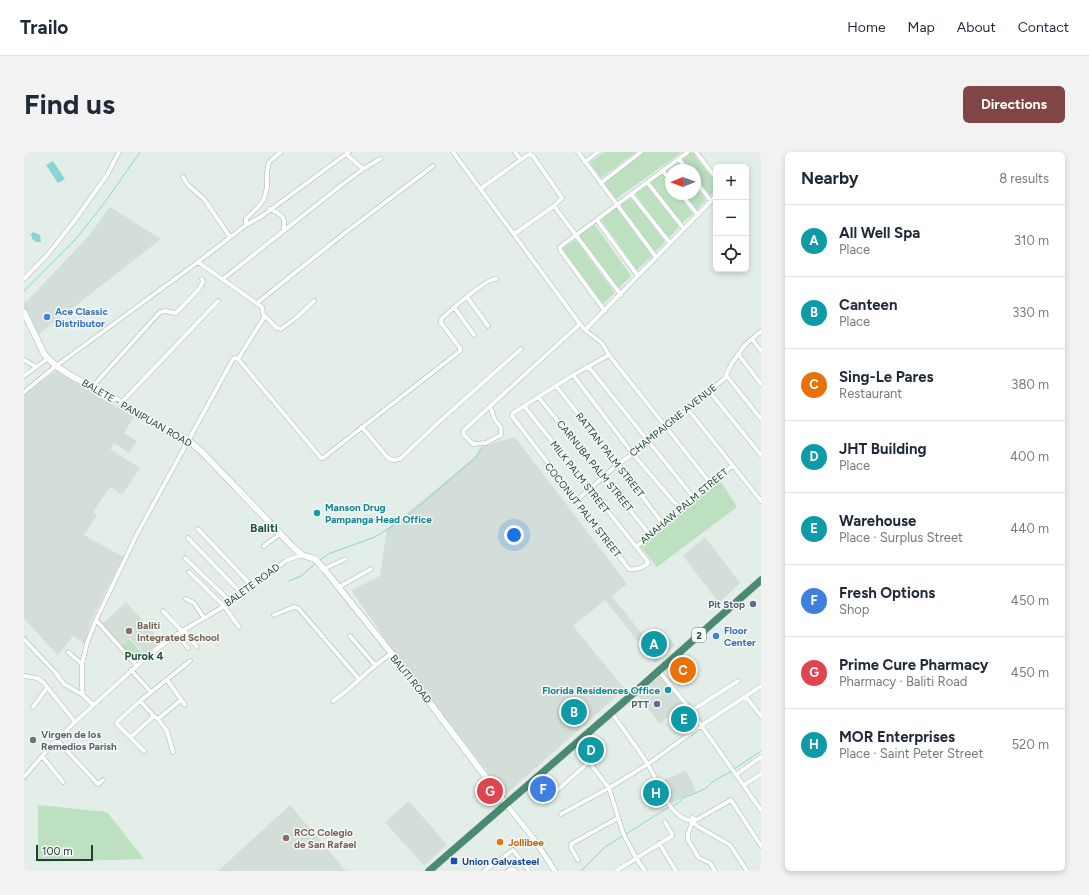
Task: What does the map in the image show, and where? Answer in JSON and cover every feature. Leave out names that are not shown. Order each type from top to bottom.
[{"type":"highway","name":"2","points":[[429,871],[659,671],[761,580]]},
{"type":"main road","name":"BALETE - PANIPUAN ROAD","points":[[24,312],[47,359],[73,377],[93,386],[188,440],[202,452],[302,555]]},
{"type":"main road","name":"BALITI ROAD","points":[[302,555],[313,558],[322,566],[357,608],[506,804]]},
{"type":"street","points":[[24,279],[49,253],[75,220],[107,175],[119,152]]},
{"type":"street","points":[[246,225],[246,218],[259,206],[266,192],[269,162],[281,152]]},
{"type":"street","points":[[453,152],[580,324],[602,343],[609,355],[664,427],[711,484]]},
{"type":"street","points":[[514,152],[521,160]]},
{"type":"street","points":[[578,152],[656,257]]},
{"type":"street","points":[[586,162],[598,152]]},
{"type":"street","points":[[601,183],[641,152]]},
{"type":"street","points":[[604,311],[560,248],[575,235],[688,152]]},
{"type":"street","points":[[696,152],[713,174]]},
{"type":"street","points":[[24,392],[56,366],[246,225],[347,153],[363,169]]},
{"type":"street","points":[[480,189],[530,154],[533,156],[561,194],[562,198],[554,206],[514,234]]},
{"type":"street","points":[[223,279],[363,169],[380,159]]},
{"type":"street","points":[[679,159],[683,164]]},
{"type":"street","points":[[257,302],[433,166]]},
{"type":"street","points":[[183,177],[188,185],[204,198],[230,237]]},
{"type":"street","points":[[647,182],[684,229]]},
{"type":"street","points":[[586,330],[711,201],[701,188]]},
{"type":"street","points":[[632,194],[670,243]]},
{"type":"street","points":[[686,200],[698,215]]},
{"type":"street","points":[[554,206],[621,295]]},
{"type":"street","points":[[270,209],[282,216],[284,220],[284,230]]},
{"type":"street","points":[[597,220],[638,276]]},
{"type":"street","points":[[198,262],[257,302],[262,307],[263,314],[277,328],[281,329],[297,317],[314,301]]},
{"type":"street","points":[[93,386],[160,312],[165,311],[176,313],[199,289],[203,282],[202,279]]},
{"type":"street","points":[[238,359],[322,458],[324,458],[460,351],[460,348],[441,319],[488,281],[496,279]]},
{"type":"street","points":[[467,297],[488,326]]},
{"type":"street","points":[[121,402],[218,301]]},
{"type":"street","points":[[454,307],[474,336]]},
{"type":"street","points":[[238,359],[265,316]]},
{"type":"street","points":[[490,407],[495,420],[501,426],[501,434],[486,443],[478,445],[473,444],[464,435],[463,431],[580,324]]},
{"type":"street","name":"CHAMPAIGNE AVENUE","points":[[576,501],[618,464],[633,454],[709,391],[726,375],[738,354],[761,331]]},
{"type":"street","points":[[752,339],[761,351]]},
{"type":"street","points":[[362,427],[388,458],[394,460],[400,459],[441,420],[521,349]]},
{"type":"street","points":[[738,354],[761,384]]},
{"type":"street","points":[[524,406],[588,366],[609,355]]},
{"type":"street","points":[[83,695],[82,664],[87,643],[96,620],[136,534],[231,361],[234,358],[238,359]]},
{"type":"street","points":[[24,376],[47,359]]},
{"type":"street","points":[[24,360],[36,367]]},
{"type":"street","points":[[588,366],[694,498]]},
{"type":"street","points":[[573,375],[633,454],[680,509]]},
{"type":"street","points":[[726,375],[761,419]]},
{"type":"street","name":"RATTAN PALM STREET","points":[[556,386],[618,464],[663,524]]},
{"type":"street","points":[[709,391],[761,456]]},
{"type":"street","name":"CARNUBA PALM STREET","points":[[539,398],[650,535]]},
{"type":"street","name":"COCONUT PALM STREET","points":[[524,406],[513,413],[512,418],[629,569],[633,570],[648,563],[636,547]]},
{"type":"street","name":"MILK PALM STREET","points":[[524,406],[636,547]]},
{"type":"street","points":[[687,408],[761,501]]},
{"type":"street","name":"ANAHAW PALM STREET","points":[[636,547],[732,466]]},
{"type":"street","points":[[198,529],[252,586]]},
{"type":"street","points":[[264,546],[280,534]]},
{"type":"street","points":[[188,538],[242,594]]},
{"type":"street","name":"BALETE ROAD","points":[[24,777],[75,722],[136,665],[156,649],[183,630],[231,602],[287,560],[302,555]]},
{"type":"street","points":[[185,558],[231,602]]},
{"type":"street","points":[[322,566],[345,559]]},
{"type":"street","points":[[339,587],[371,570]]},
{"type":"street","points":[[189,572],[224,606],[239,627]]},
{"type":"street","points":[[186,598],[194,604],[204,618]]},
{"type":"street","points":[[274,615],[294,607],[298,608],[359,679]]},
{"type":"street","points":[[163,611],[183,630],[197,647]]},
{"type":"street","points":[[96,620],[136,665]]},
{"type":"street","points":[[177,634],[188,648]]},
{"type":"street","points":[[350,636],[375,665]]},
{"type":"street","points":[[24,639],[55,672],[64,684],[83,695],[93,705]]},
{"type":"street","points":[[68,652],[82,664]]},
{"type":"street","points":[[334,701],[375,665],[391,654]]},
{"type":"street","points":[[144,751],[117,723],[140,701],[190,661]]},
{"type":"street","points":[[131,670],[151,692]]},
{"type":"street","points":[[659,671],[691,711],[761,810]]},
{"type":"street","points":[[24,676],[37,678],[43,682],[75,722]]},
{"type":"street","points":[[167,680],[186,705]]},
{"type":"street","points":[[691,711],[738,681]]},
{"type":"street","points":[[561,814],[609,788],[648,764],[761,686]]},
{"type":"street","points":[[33,706],[47,688]]},
{"type":"street","points":[[746,696],[761,716]]},
{"type":"street","points":[[131,737],[181,700]]},
{"type":"street","points":[[140,701],[167,731],[173,752]]},
{"type":"street","points":[[611,712],[648,764],[674,811],[685,820],[693,822],[697,826],[730,845],[747,871]]},
{"type":"street","points":[[57,740],[97,784],[103,780]]},
{"type":"street","points":[[574,745],[609,788],[626,840],[645,871]]},
{"type":"street","points":[[42,756],[63,782]]},
{"type":"street","points":[[736,773],[761,757]]},
{"type":"street","points":[[552,795],[589,762]]},
{"type":"street","points":[[744,785],[761,774]]},
{"type":"street","points":[[715,871],[710,863],[699,858],[688,840],[688,834],[693,822],[731,800],[761,846]]},
{"type":"street","points":[[506,804],[532,835],[555,871]]},
{"type":"street","points":[[578,860],[571,848],[571,844],[618,818]]},
{"type":"street","points":[[620,870],[636,858],[672,836],[665,822]]},
{"type":"street","points":[[659,843],[676,871]]},
{"type":"street","points":[[486,870],[513,850],[530,871]]},
{"type":"street","points":[[508,871],[512,869],[515,871]]},
{"type":"shaded area","points":[[110,207],[161,239],[38,335],[24,307],[24,300],[27,301],[70,256],[91,233]]},
{"type":"shaded area","points":[[56,371],[134,417],[124,433],[137,441],[129,453],[114,443],[110,449],[140,468],[122,495],[110,487],[93,512],[97,515],[84,535],[123,557],[91,621],[85,644],[73,636],[58,655],[24,619],[24,395]]},
{"type":"shaded area","points":[[515,437],[627,584],[612,596],[661,658],[655,663],[605,600],[573,626],[625,689],[505,795],[388,643],[351,590],[380,576],[387,529],[477,455],[480,447]]},
{"type":"shaded area","points":[[705,537],[740,583],[719,603],[683,556]]},
{"type":"shaded area","name":"Baliti Integrated School","points":[[126,602],[161,641],[145,655],[130,638],[120,646],[101,625]]},
{"type":"shaded area","points":[[669,638],[675,645],[666,653],[660,646]]},
{"type":"shaded area","points":[[660,676],[683,704],[660,724],[637,695]]},
{"type":"shaded area","points":[[686,770],[696,791],[672,803],[662,781]]},
{"type":"shaded area","points":[[409,801],[447,845],[424,866],[385,822]]},
{"type":"shaded area","name":"RCC Colegio de San Rafael","points":[[290,805],[346,871],[218,871]]},
{"type":"green space","points":[[604,152],[636,152],[601,178],[590,163]]},
{"type":"green space","points":[[644,152],[682,152],[616,199],[604,183]]},
{"type":"green space","points":[[692,152],[713,179],[713,192],[710,196],[701,184],[701,164],[685,164],[682,160]]},
{"type":"green space","points":[[663,173],[665,176],[665,200],[682,200],[693,214],[682,223],[650,182]]},
{"type":"green space","points":[[647,186],[679,227],[669,238],[635,194]]},
{"type":"green space","points":[[701,194],[706,200],[697,210],[689,200],[701,200]]},
{"type":"green space","points":[[632,198],[665,242],[655,252],[620,205]]},
{"type":"green space","points":[[616,208],[652,256],[637,270],[601,220]]},
{"type":"green space","points":[[595,225],[631,276],[619,288],[579,235]]},
{"type":"green space","points":[[576,240],[615,293],[603,304],[562,248]]},
{"type":"green space","points":[[720,480],[737,507],[657,567],[640,546]]},
{"type":"green space","points":[[129,639],[144,655],[135,662],[121,646]]},
{"type":"green space","points":[[38,805],[107,812],[144,859],[38,862]]},
{"type":"water","points":[[53,161],[65,179],[58,183],[46,165]]},
{"type":"water","points":[[33,232],[40,235],[41,242],[36,242],[32,239],[32,236],[30,236]]},
{"type":"waterway","points":[[24,291],[75,240],[105,202],[140,152]]},
{"type":"waterway","points":[[319,561],[328,554],[375,537],[405,518],[475,458],[481,449]]},
{"type":"waterway","points":[[289,581],[301,576],[315,564]]},
{"type":"waterway","points":[[734,769],[761,751]]},
{"type":"waterway","points":[[672,806],[677,804],[683,798],[705,789],[715,780],[732,771]]},
{"type":"waterway","points":[[626,834],[669,807]]},
{"type":"waterway","points":[[581,871],[605,847],[623,836]]},
{"type":"place","name":"Ace Classic Distributor","points":[[47,317]]},
{"type":"place","name":"Manson Drug Pampanga Head Office","points":[[317,513]]},
{"type":"place","name":"Pit Stop","points":[[753,604]]},
{"type":"place","name":"Baliti Integrated School","points":[[129,631]]},
{"type":"place","name":"Floor Center","points":[[716,636]]},
{"type":"place","name":"All Well Spa","points":[[654,644]]},
{"type":"place","name":"Sing-Le Pares","points":[[683,670]]},
{"type":"place","name":"Florida Residences Office","points":[[668,690]]},
{"type":"place","name":"PTT","points":[[657,704]]},
{"type":"place","name":"Canteen","points":[[574,712]]},
{"type":"place","name":"Warehouse","points":[[684,719]]},
{"type":"place","name":"Virgen de los Remedios Parish","points":[[33,740]]},
{"type":"place","name":"JHT Building","points":[[591,750]]},
{"type":"place","name":"Fresh Options","points":[[543,789]]},
{"type":"place","name":"Prime Cure Pharmacy","points":[[490,791]]},
{"type":"place","name":"MOR Enterprises","points":[[656,793]]},
{"type":"place","name":"RCC Colegio de San Rafael","points":[[286,838]]},
{"type":"place","name":"Jollibee","points":[[500,842]]},
{"type":"place","name":"Union Galvasteel","points":[[454,861]]},
{"type":"district","name":"Baliti","points":[[264,528]]},
{"type":"district","name":"Purok 4","points":[[144,656]]}]
